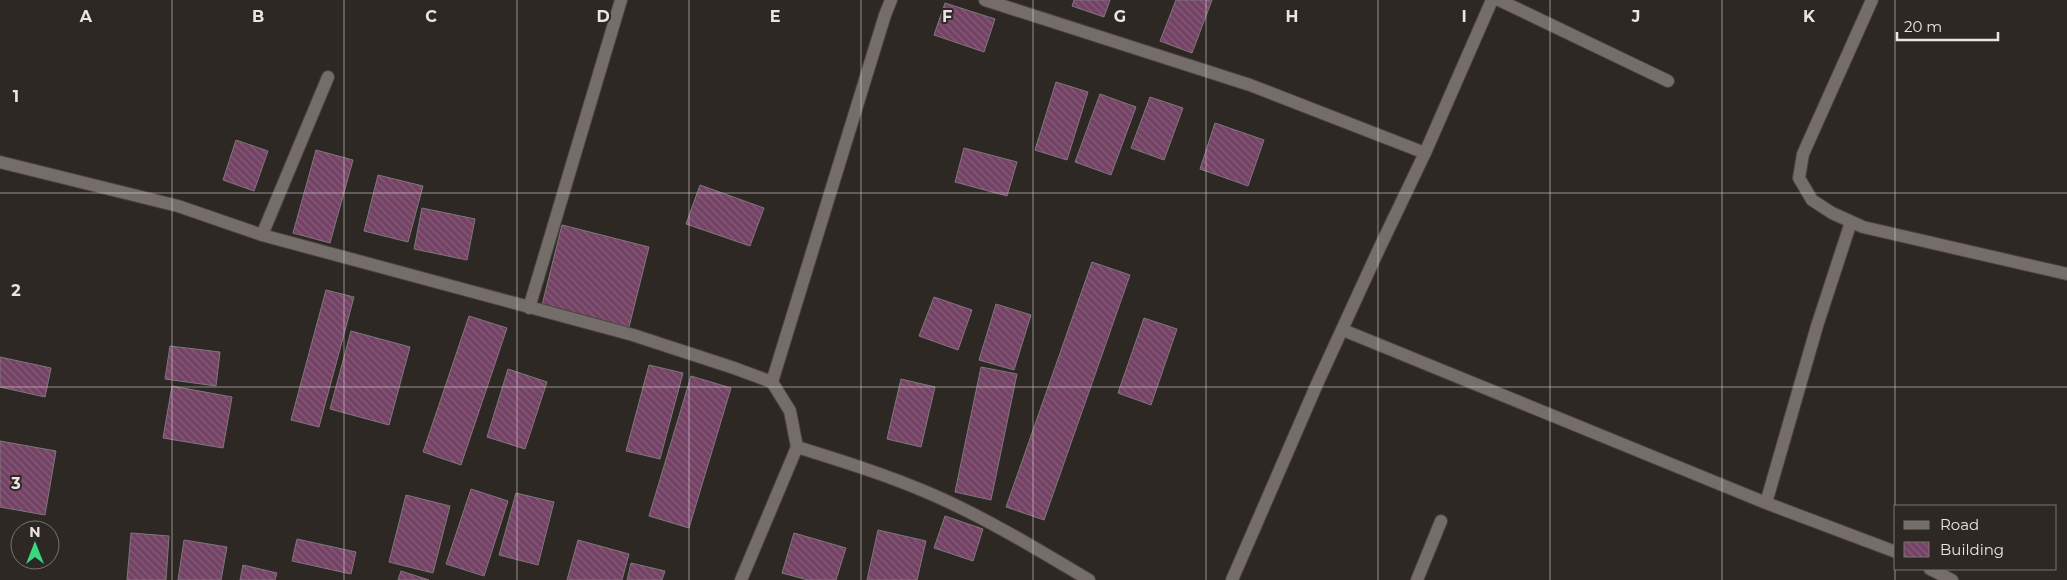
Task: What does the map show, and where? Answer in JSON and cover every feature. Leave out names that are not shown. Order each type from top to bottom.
[{"type":"street","points":[[529,308],[621,0]]},
{"type":"street","points":[[772,382],[885,14],[892,0]]},
{"type":"street","points":[[985,0],[1250,85],[1425,153]]},
{"type":"street","points":[[1232,580],[1317,384],[1425,153],[1492,0]]},
{"type":"street","points":[[1499,0],[1668,81]]},
{"type":"street","points":[[1872,0],[1803,154],[1799,178],[1812,200],[1832,213],[1863,227],[2067,274]]},
{"type":"street","points":[[262,235],[328,77]]},
{"type":"street","points":[[0,162],[178,206],[262,235],[642,338],[772,382],[790,411],[797,447],[741,580]]},
{"type":"street","points":[[1766,504],[1817,326],[1851,222]]},
{"type":"street","points":[[1343,330],[1766,504],[1894,551]]},
{"type":"street","points":[[797,447],[882,474],[932,494],[1006,531],[1089,580]]},
{"type":"street","points":[[1417,580],[1441,521]]},
{"type":"street","points":[[1932,570],[1952,580]]},
{"type":"building","points":[[1074,0],[1110,0],[1104,17],[1072,6]]},
{"type":"building","points":[[1176,0],[1212,0],[1192,53],[1160,41]]},
{"type":"building","points":[[945,3],[995,19],[984,52],[934,35]]},
{"type":"building","points":[[1056,82],[1088,92],[1067,160],[1035,150]]},
{"type":"building","points":[[1100,94],[1136,107],[1111,175],[1075,162]]},
{"type":"building","points":[[1150,97],[1183,108],[1164,160],[1131,148]]},
{"type":"building","points":[[1215,123],[1264,140],[1248,186],[1200,169]]},
{"type":"building","points":[[236,140],[268,151],[254,191],[223,180]]},
{"type":"building","points":[[964,148],[1017,162],[1007,196],[955,182]]},
{"type":"building","points":[[316,150],[353,160],[330,243],[293,233]]},
{"type":"building","points":[[378,175],[423,186],[408,242],[364,231]]},
{"type":"building","points":[[700,185],[764,208],[750,246],[686,224]]},
{"type":"building","points":[[422,208],[475,219],[467,260],[414,249]]},
{"type":"building","points":[[562,225],[649,247],[629,327],[542,305]]},
{"type":"building","points":[[1092,262],[1130,275],[1044,520],[1006,507]]},
{"type":"building","points":[[326,290],[354,297],[319,427],[291,420]]},
{"type":"building","points":[[934,297],[972,310],[958,350],[919,336]]},
{"type":"building","points":[[996,304],[1031,315],[1014,370],[979,360]]},
{"type":"building","points":[[469,316],[507,328],[461,465],[423,452]]},
{"type":"building","points":[[1144,318],[1177,329],[1151,405],[1118,393]]},
{"type":"building","points":[[351,331],[410,347],[389,425],[330,409]]},
{"type":"building","points":[[170,346],[220,352],[216,386],[165,379]]},
{"type":"building","points":[[0,357],[51,368],[45,397],[0,387]]},
{"type":"building","points":[[649,365],[683,373],[660,459],[626,451]]},
{"type":"building","points":[[981,367],[1017,374],[991,500],[955,492]]},
{"type":"building","points":[[508,369],[547,382],[525,449],[487,437]]},
{"type":"building","points":[[691,376],[731,388],[689,528],[649,516]]},
{"type":"building","points":[[901,379],[935,387],[921,447],[887,439]]},
{"type":"building","points":[[172,386],[232,397],[223,448],[163,438]]},
{"type":"building","points":[[0,441],[56,451],[45,515],[0,507]]},
{"type":"building","points":[[471,489],[508,501],[484,576],[446,564]]},
{"type":"building","points":[[516,493],[554,502],[538,565],[499,555]]},
{"type":"building","points":[[406,495],[450,506],[433,573],[389,562]]},
{"type":"building","points":[[945,516],[983,529],[973,561],[934,548]]},
{"type":"building","points":[[878,530],[926,541],[917,580],[867,580]]},
{"type":"building","points":[[131,533],[169,536],[166,580],[127,580]]},
{"type":"building","points":[[794,533],[846,548],[836,580],[808,580],[782,573]]},
{"type":"building","points":[[297,539],[356,552],[351,574],[292,561]]},
{"type":"building","points":[[184,540],[227,547],[221,580],[178,580]]},
{"type":"building","points":[[578,540],[629,554],[622,580],[567,580]]},
{"type":"building","points":[[631,563],[665,571],[662,580],[627,580]]},
{"type":"building","points":[[243,565],[277,573],[275,580],[240,580]]},
{"type":"building","points":[[401,571],[429,580],[398,580]]}]
